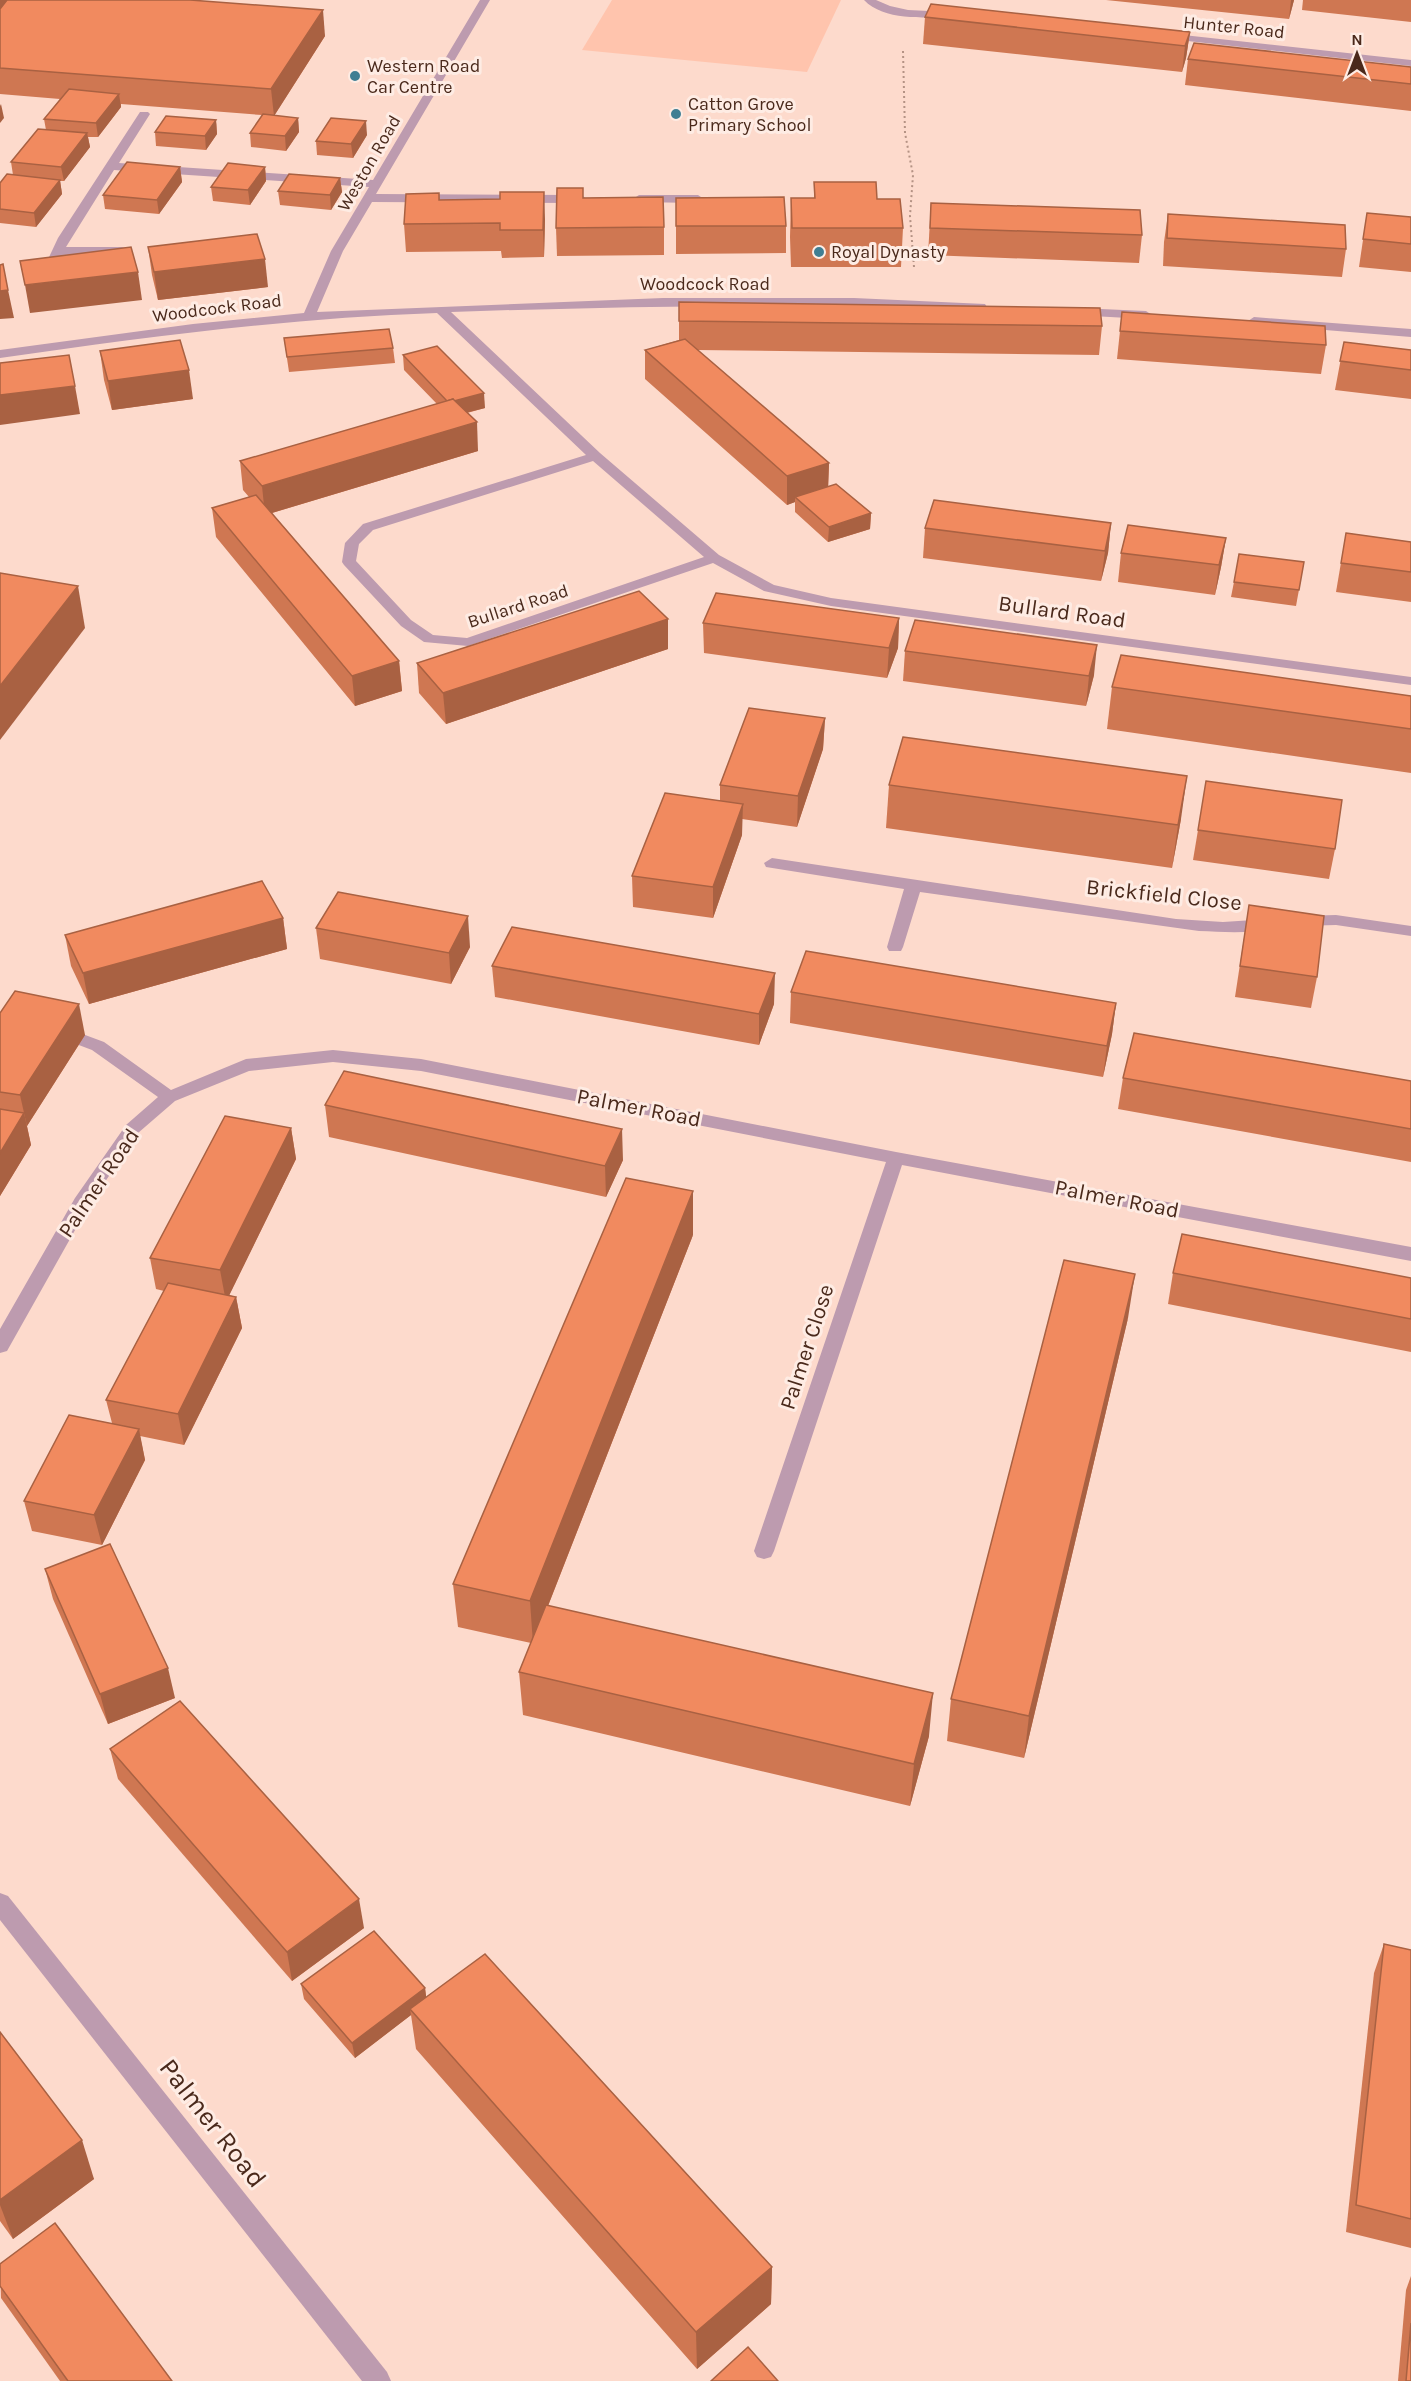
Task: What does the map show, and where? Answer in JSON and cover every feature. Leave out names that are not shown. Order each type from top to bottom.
[{"type":"street","name":"Weston Road","points":[[309,316],[337,251],[485,0]]},
{"type":"street","points":[[869,0],[883,8],[957,16]]},
{"type":"street","name":"Hunter Road","points":[[1158,36],[1411,63]]},
{"type":"street","points":[[49,270],[57,251],[144,114]]},
{"type":"street","points":[[111,166],[378,184]]},
{"type":"street","points":[[370,198],[593,199]]},
{"type":"street","points":[[628,199],[710,199]]},
{"type":"street","points":[[57,251],[122,250]]},
{"type":"street","name":"Woodcock Road","points":[[0,354],[82,342],[309,316],[440,309],[589,302],[921,304],[991,307]]},
{"type":"street","name":"Bullard Road","points":[[440,309],[595,456],[714,558],[769,588],[831,602],[1411,681]]},
{"type":"street","points":[[1060,311],[1154,316]]},
{"type":"street","points":[[1236,320],[1411,333]]},
{"type":"street","name":"Bullard Road","points":[[595,456],[368,527],[352,543],[349,562],[406,623],[429,639],[468,642],[714,558]]},
{"type":"street","name":"Brickfield Close","points":[[772,863],[913,886],[1190,925],[1245,927],[1286,921],[1336,920],[1411,931]]},
{"type":"street","points":[[895,947],[913,886]]},
{"type":"street","points":[[46,1027],[98,1046],[169,1097]]},
{"type":"street","name":"Palmer Road","points":[[0,1347],[81,1203],[132,1129],[169,1097],[246,1065],[333,1056],[421,1065],[896,1158],[1411,1254]]},
{"type":"street","name":"Palmer Close","points":[[764,1551],[896,1158]]},
{"type":"street","name":"Palmer Road","points":[[0,1903],[378,2381]]},
{"type":"path","points":[[903,47],[905,133],[913,175],[910,216],[921,304]]},
{"type":"shaded area","points":[[612,0],[841,0],[807,72],[582,50]]},
{"type":"building","points":[[7,0],[190,0],[323,10],[271,89],[0,68],[0,9]]},
{"type":"building","points":[[931,4],[1190,32],[1185,46],[925,17]]},
{"type":"building","points":[[1194,43],[1411,67],[1411,84],[1188,59]]},
{"type":"building","points":[[69,89],[119,94],[96,123],[44,119]]},
{"type":"building","points":[[263,114],[298,118],[285,136],[250,133]]},
{"type":"building","points":[[166,116],[216,120],[205,136],[155,132]]},
{"type":"building","points":[[331,118],[366,121],[351,144],[316,141]]},
{"type":"building","points":[[38,129],[87,133],[61,167],[11,162]]},
{"type":"building","points":[[127,162],[180,167],[157,200],[103,195]]},
{"type":"building","points":[[228,163],[265,167],[248,190],[211,187]]},
{"type":"building","points":[[7,174],[60,180],[34,213],[0,209],[0,183]]},
{"type":"building","points":[[289,174],[340,178],[330,195],[278,191]]},
{"type":"building","points":[[814,182],[876,182],[877,199],[900,199],[903,228],[792,228],[791,198],[815,198]]},
{"type":"building","points":[[557,188],[583,188],[583,198],[663,197],[664,227],[556,228]]},
{"type":"building","points":[[500,192],[544,192],[543,230],[500,230],[500,223],[404,224],[406,194],[439,193],[439,200],[500,199]]},
{"type":"building","points":[[784,197],[786,226],[676,226],[676,198]]},
{"type":"building","points":[[931,203],[1140,210],[1142,235],[930,228]]},
{"type":"building","points":[[1367,213],[1411,217],[1411,244],[1363,239]]},
{"type":"building","points":[[1168,214],[1345,225],[1346,249],[1167,238]]},
{"type":"building","points":[[257,234],[265,259],[154,272],[148,247]]},
{"type":"building","points":[[131,247],[138,272],[25,285],[20,261]]},
{"type":"building","points":[[3,264],[8,290],[0,291],[0,265]]},
{"type":"building","points":[[679,302],[1100,308],[1102,326],[679,321]]},
{"type":"building","points":[[1122,312],[1325,326],[1326,345],[1120,331]]},
{"type":"building","points":[[389,329],[393,348],[287,357],[284,338]]},
{"type":"building","points":[[685,339],[829,463],[787,476],[645,350]]},
{"type":"building","points":[[180,340],[189,370],[108,381],[100,351]]},
{"type":"building","points":[[1344,342],[1411,350],[1411,370],[1340,361]]},
{"type":"building","points":[[437,346],[484,393],[447,401],[403,355]]},
{"type":"building","points":[[69,355],[75,386],[0,395],[0,363]]},
{"type":"building","points":[[453,399],[477,422],[262,486],[240,461]]},
{"type":"building","points":[[836,484],[871,513],[829,527],[795,497]]},
{"type":"building","points":[[256,495],[399,661],[352,676],[212,508]]},
{"type":"building","points":[[934,500],[1111,523],[1105,551],[925,528]]},
{"type":"building","points":[[1128,525],[1226,538],[1219,565],[1121,553]]},
{"type":"building","points":[[1346,533],[1411,542],[1411,572],[1341,563]]},
{"type":"building","points":[[1239,554],[1304,562],[1299,590],[1234,582]]},
{"type":"building","points":[[0,573],[78,586],[0,686]]},
{"type":"building","points":[[639,591],[668,619],[443,693],[417,663]]},
{"type":"building","points":[[716,593],[899,618],[889,648],[703,623]]},
{"type":"building","points":[[915,620],[1097,645],[1089,676],[905,651]]},
{"type":"building","points":[[1121,655],[1411,696],[1411,729],[1112,687]]},
{"type":"building","points":[[749,708],[825,718],[798,796],[720,785]]},
{"type":"building","points":[[903,737],[1187,776],[1178,825],[889,785]]},
{"type":"building","points":[[1206,781],[1342,800],[1335,849],[1198,830]]},
{"type":"building","points":[[665,793],[743,804],[713,887],[632,876]]},
{"type":"building","points":[[262,881],[283,918],[83,973],[65,935]]},
{"type":"building","points":[[338,892],[468,916],[449,953],[316,928]]},
{"type":"building","points":[[1249,905],[1324,916],[1317,977],[1240,966]]},
{"type":"building","points":[[512,927],[775,973],[759,1014],[492,966]]},
{"type":"building","points":[[806,951],[1116,1003],[1107,1046],[791,992]]},
{"type":"building","points":[[15,991],[79,1004],[20,1095],[0,1092],[0,1013]]},
{"type":"building","points":[[1134,1033],[1411,1081],[1411,1129],[1123,1078]]},
{"type":"building","points":[[344,1071],[622,1129],[605,1166],[325,1105]]},
{"type":"building","points":[[0,1109],[24,1113],[0,1153]]},
{"type":"building","points":[[225,1116],[291,1128],[220,1270],[150,1258]]},
{"type":"building","points":[[626,1178],[693,1191],[530,1601],[453,1584]]},
{"type":"building","points":[[1182,1234],[1411,1278],[1411,1319],[1173,1273]]},
{"type":"building","points":[[1064,1260],[1135,1274],[1029,1716],[951,1699]]},
{"type":"building","points":[[168,1283],[236,1297],[178,1414],[106,1400]]},
{"type":"building","points":[[69,1415],[139,1429],[94,1515],[24,1501]]},
{"type":"building","points":[[110,1544],[168,1668],[100,1694],[45,1569]]},
{"type":"building","points":[[546,1605],[933,1693],[914,1764],[519,1672]]},
{"type":"building","points":[[180,1701],[359,1899],[287,1952],[110,1749]]},
{"type":"building","points":[[374,1931],[425,1988],[352,2043],[301,1984]]},
{"type":"building","points":[[1384,1944],[1411,1950],[1411,2219],[1356,2205]]},
{"type":"building","points":[[485,1954],[772,2267],[696,2332],[410,2009]]},
{"type":"building","points":[[0,2032],[82,2140],[0,2200]]},
{"type":"building","points":[[55,2223],[172,2381],[68,2381],[0,2286],[0,2264]]},
{"type":"building","points":[[1411,2323],[1411,2381],[1406,2381]]},
{"type":"building","points":[[748,2347],[778,2381],[711,2381]]},
{"type":"place","name":"Western Road Car Centre","points":[[355,76]]},
{"type":"place","name":"Catton Grove Primary School","points":[[676,114]]},
{"type":"place","name":"Royal Dynasty","points":[[819,252]]}]
